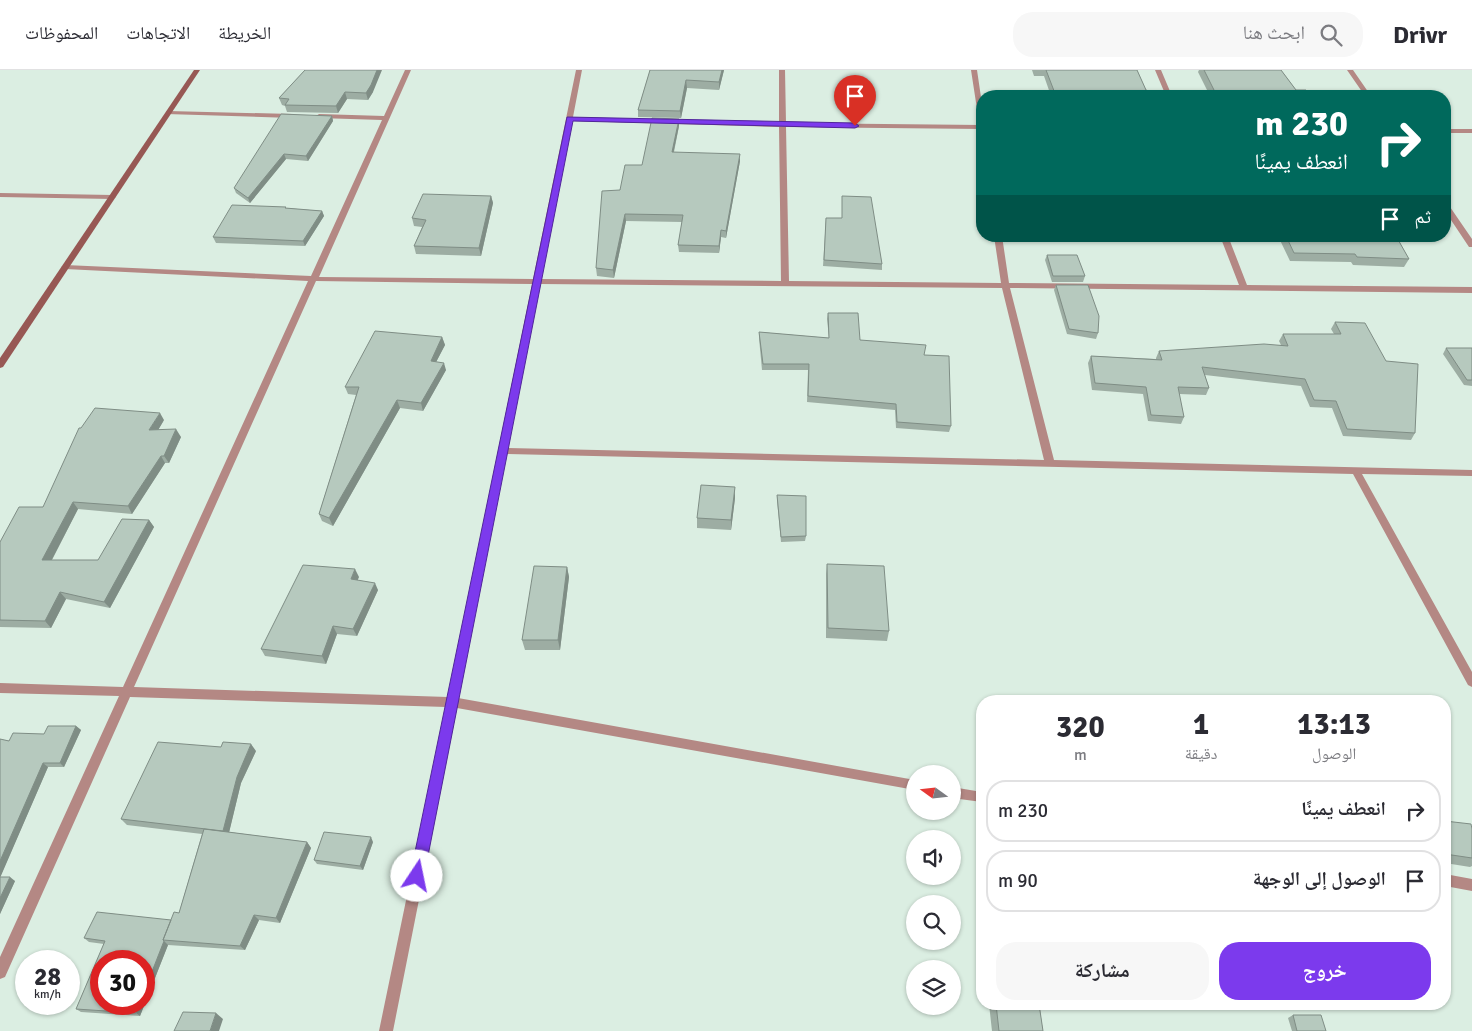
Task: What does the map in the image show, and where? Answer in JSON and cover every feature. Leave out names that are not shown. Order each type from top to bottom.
[{"type":"street","points":[[0,365],[196,70]]},
{"type":"street","points":[[0,972],[408,70]]},
{"type":"street","points":[[386,1031],[579,70]]},
{"type":"street","points":[[782,70],[785,284]]},
{"type":"street","points":[[974,70],[977,90]]},
{"type":"street","points":[[1158,70],[1166,90]]},
{"type":"street","points":[[1350,70],[1364,90]]},
{"type":"street","points":[[168,113],[297,116]]},
{"type":"street","points":[[307,116],[386,118]]},
{"type":"street","points":[[569,119],[782,125],[976,127]]},
{"type":"street","points":[[1451,131],[1472,131]]},
{"type":"street","points":[[0,195],[112,197]]},
{"type":"street","points":[[1451,215],[1472,245]]},
{"type":"street","points":[[999,242],[1005,286],[1050,464]]},
{"type":"street","points":[[1226,242],[1244,288]]},
{"type":"street","points":[[65,267],[314,278],[1472,290]]},
{"type":"street","points":[[502,451],[1472,473]]},
{"type":"street","points":[[1356,471],[1472,682]]},
{"type":"street","points":[[0,688],[452,702],[906,783]]},
{"type":"street","points":[[961,794],[976,796]]},
{"type":"street","points":[[1451,881],[1472,885]]},
{"type":"building","points":[[305,70],[377,70],[366,93],[345,92],[336,106],[285,105],[289,99],[279,98]]},
{"type":"building","points":[[650,70],[722,70],[719,82],[686,80],[680,111],[638,110]]},
{"type":"building","points":[[1046,70],[1137,70],[1146,90],[1054,90]]},
{"type":"building","points":[[1204,70],[1281,70],[1296,90],[1214,90]]},
{"type":"building","points":[[281,114],[332,116],[306,156],[284,154],[248,198],[234,188]]},
{"type":"building","points":[[652,118],[679,119],[672,152],[740,154],[726,231],[721,230],[719,246],[678,245],[683,215],[625,214],[613,270],[596,268],[602,191],[620,190],[625,165],[642,165]]},
{"type":"building","points":[[423,194],[491,196],[479,248],[414,246],[426,220],[412,218]]},
{"type":"building","points":[[842,196],[871,197],[882,264],[824,260],[826,218],[842,218]]},
{"type":"building","points":[[232,205],[286,207],[322,211],[303,241],[213,237]]},
{"type":"building","points":[[1289,242],[1399,242],[1409,259],[1357,257],[1355,254],[1294,253]]},
{"type":"building","points":[[1047,255],[1077,255],[1085,276],[1053,276]]},
{"type":"building","points":[[1056,285],[1088,285],[1099,316],[1098,333],[1069,329]]},
{"type":"building","points":[[828,313],[858,313],[860,340],[926,345],[924,355],[949,356],[951,426],[897,422],[896,404],[808,396],[809,364],[763,364],[759,332],[829,338]]},
{"type":"building","points":[[1335,322],[1365,323],[1386,361],[1418,364],[1415,433],[1347,429],[1336,401],[1314,400],[1305,379],[1202,367],[1209,388],[1178,387],[1184,417],[1151,415],[1146,387],[1095,383],[1091,356],[1162,360],[1159,351],[1264,344],[1288,346],[1283,334],[1341,334]]},
{"type":"building","points":[[375,331],[442,337],[431,361],[444,363],[421,403],[397,400],[329,518],[319,514],[359,387],[345,387]]},
{"type":"building","points":[[1446,348],[1472,348],[1472,380],[1467,380]]},
{"type":"building","points":[[95,408],[160,413],[149,430],[176,429],[164,456],[161,456],[128,506],[73,502],[42,560],[98,560],[122,519],[149,520],[104,602],[60,592],[45,621],[0,620],[0,542],[19,507],[43,507],[79,428],[81,428]]},
{"type":"building","points":[[701,485],[735,487],[731,520],[697,518]]},
{"type":"building","points":[[777,495],[806,496],[806,536],[781,537]]},
{"type":"building","points":[[827,564],[884,566],[889,631],[828,628]]},
{"type":"building","points":[[303,565],[355,569],[351,579],[375,583],[353,629],[333,626],[322,656],[261,649]]},
{"type":"building","points":[[534,566],[567,567],[558,640],[522,640]]},
{"type":"building","points":[[48,726],[76,726],[60,763],[43,763],[0,861],[0,739],[9,741],[13,733],[44,734]]},
{"type":"building","points":[[158,742],[221,747],[223,742],[251,744],[237,777],[223,831],[121,819]]},
{"type":"building","points":[[1451,822],[1471,824],[1472,858],[1451,855]]},
{"type":"building","points":[[204,829],[307,842],[276,918],[254,915],[240,946],[163,940],[174,912],[179,913]]},
{"type":"building","points":[[324,832],[371,837],[360,866],[314,860]]},
{"type":"building","points":[[0,877],[10,877],[0,898]]},
{"type":"building","points":[[97,912],[171,920],[155,964],[155,950],[101,950],[105,941],[84,938]]},
{"type":"building","points":[[90,976],[90,1010],[80,1009],[80,1000]]},
{"type":"building","points":[[997,1010],[1040,1010],[1043,1031],[999,1031]]},
{"type":"building","points":[[183,1012],[216,1013],[210,1031],[174,1031]]},
{"type":"building","points":[[1293,1015],[1321,1015],[1326,1031],[1297,1031]]},
{"type":"route","points":[[417,876],[569,119],[855,126]]}]
